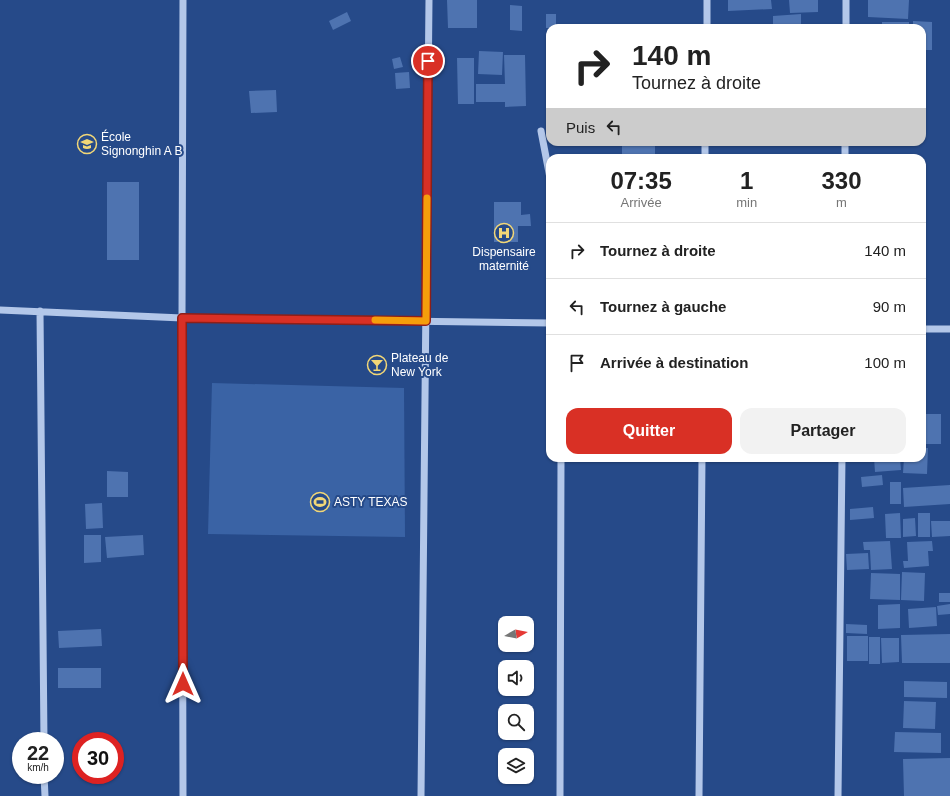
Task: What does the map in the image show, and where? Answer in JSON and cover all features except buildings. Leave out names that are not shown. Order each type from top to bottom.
[{"type":"street","points":[[183,0],[183,796]]},
{"type":"street","points":[[421,796],[429,0]]},
{"type":"street","points":[[706,24],[707,0]]},
{"type":"street","points":[[846,0],[846,24]]},
{"type":"street","points":[[541,132],[546,158]]},
{"type":"street","points":[[0,310],[182,318],[546,323]]},
{"type":"street","points":[[40,311],[44,732]]},
{"type":"street","points":[[926,329],[950,329]]},
{"type":"street","points":[[560,796],[561,462]]},
{"type":"street","points":[[699,796],[702,462]]},
{"type":"street","points":[[838,796],[842,462]]},
{"type":"street","points":[[44,784],[44,796]]},
{"type":"shaded area","points":[[212,383],[404,388],[405,537],[208,534]]},
{"type":"slow traffic","points":[[375,320],[426,321],[427,198]]},
{"type":"place","name":"École Signonghin A B","points":[[87,144]]},
{"type":"place","name":"Dispensaire maternité","points":[[504,233]]},
{"type":"place","name":"Plateau de New York","points":[[377,365]]},
{"type":"place","name":"ASTY TEXAS","points":[[320,502]]},
{"type":"route","points":[[183,684],[182,318],[426,321],[428,61]]}]
